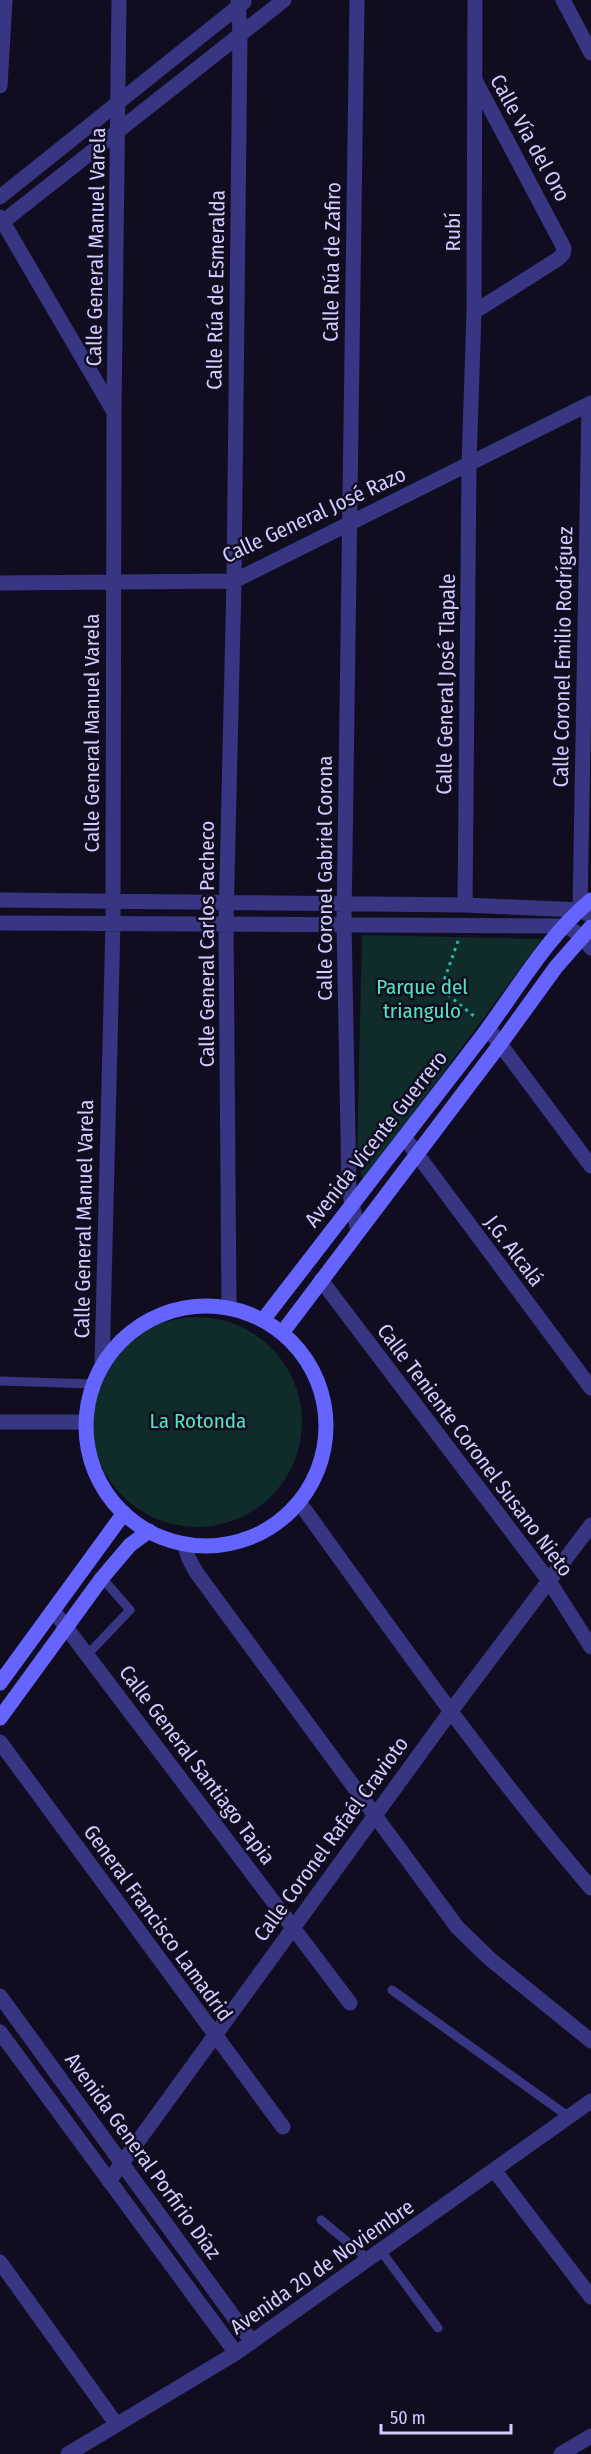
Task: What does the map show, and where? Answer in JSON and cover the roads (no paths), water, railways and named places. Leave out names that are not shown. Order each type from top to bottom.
[{"type":"main road","name":"Avenida Vicente Guerrero","points":[[263,1320],[405,1138],[540,957],[566,926],[587,909]]},
{"type":"main road","name":"Avenida Vicente Guerrero","points":[[282,1333],[556,967],[588,937]]},
{"type":"main road","points":[[200,1305],[229,1308],[263,1320],[282,1333],[304,1356],[319,1383],[326,1414],[325,1446],[316,1475],[299,1502],[281,1520],[259,1534],[218,1545],[184,1544],[149,1531],[124,1514],[107,1494],[95,1472],[87,1448],[85,1422],[90,1393],[102,1365],[120,1341],[143,1323],[170,1311],[200,1305]]},
{"type":"main road","points":[[0,1683],[124,1514]]},
{"type":"main road","points":[[0,1718],[102,1578],[130,1545],[149,1531]]},
{"type":"street","points":[[0,86],[5,0]]},
{"type":"street","name":"Calle General Manuel Varela","points":[[102,1365],[113,923],[114,412],[119,0]]},
{"type":"street","points":[[114,412],[1,221],[284,0]]},
{"type":"street","name":"Calle Rúa de Zafiro","points":[[349,524],[357,0]]},
{"type":"street","name":"Rubí","points":[[469,464],[474,312],[475,0]]},
{"type":"street","points":[[563,0],[591,52]]},
{"type":"street","points":[[0,197],[240,2]]},
{"type":"street","name":"Calle Rúa de Esmeralda","points":[[234,581],[240,2]]},
{"type":"street","name":"Calle Vía del Oro","points":[[473,77],[564,248],[563,254],[558,259],[474,312]]},
{"type":"street","name":"Calle General José Razo","points":[[0,582],[234,581],[590,404]]},
{"type":"street","name":"Calle Coronel Emilio Rodríguez","points":[[587,909],[590,404]]},
{"type":"street","name":"Calle General José Tlapale","points":[[465,905],[469,464]]},
{"type":"street","name":"Calle Coronel Gabriel Corona","points":[[349,524],[344,923],[351,1206],[357,1232]]},
{"type":"street","name":"Calle General Carlos Pacheco","points":[[229,1308],[226,901],[234,581]]},
{"type":"street","points":[[0,900],[226,901],[587,909]]},
{"type":"street","points":[[0,923],[226,922],[566,926],[588,937]]},
{"type":"street","points":[[488,1028],[591,1166]]},
{"type":"street","name":"J.G. Alcalá","points":[[405,1138],[591,1388]]},
{"type":"street","name":"Calle Teniente Coronel Susano Nieto","points":[[321,1281],[549,1581],[591,1647]]},
{"type":"street","points":[[0,1422],[85,1422]]},
{"type":"street","points":[[299,1502],[451,1711],[548,1839],[591,1888]]},
{"type":"street","name":"Calle Coronel Rafaél Cravioto","points":[[109,2181],[451,1711],[591,1525]]},
{"type":"street","points":[[184,1544],[196,1572],[457,1927],[474,1945],[591,2041]]},
{"type":"street","name":"Calle General Santiago Tapia","points":[[53,1610],[350,2003]]},
{"type":"street","name":"General Francisco Lamadrid","points":[[0,1742],[284,2127]]},
{"type":"street","name":"Avenida General Porfirio Díaz","points":[[0,1996],[252,2342]]},
{"type":"street","name":"Avenida General Porfirio Díaz","points":[[0,2032],[236,2353]]},
{"type":"street","name":"Avenida 20 de Noviembre","points":[[68,2454],[236,2353],[591,2101]]},
{"type":"street","points":[[494,2170],[591,2297]]},
{"type":"street","points":[[0,2262],[117,2425]]},
{"type":"street","points":[[561,2454],[591,2436]]},
{"type":"lane","points":[[0,1381],[94,1384]]},
{"type":"lane","points":[[88,1654],[130,1610],[102,1578]]},
{"type":"lane","points":[[392,1990],[569,2117]]},
{"type":"lane","points":[[321,2220],[375,2255],[438,2328]]},
{"type":"park label","name":"Parque del triangulo","points":[[422,999]]},
{"type":"park label","name":"La Rotonda","points":[[198,1421]]}]
